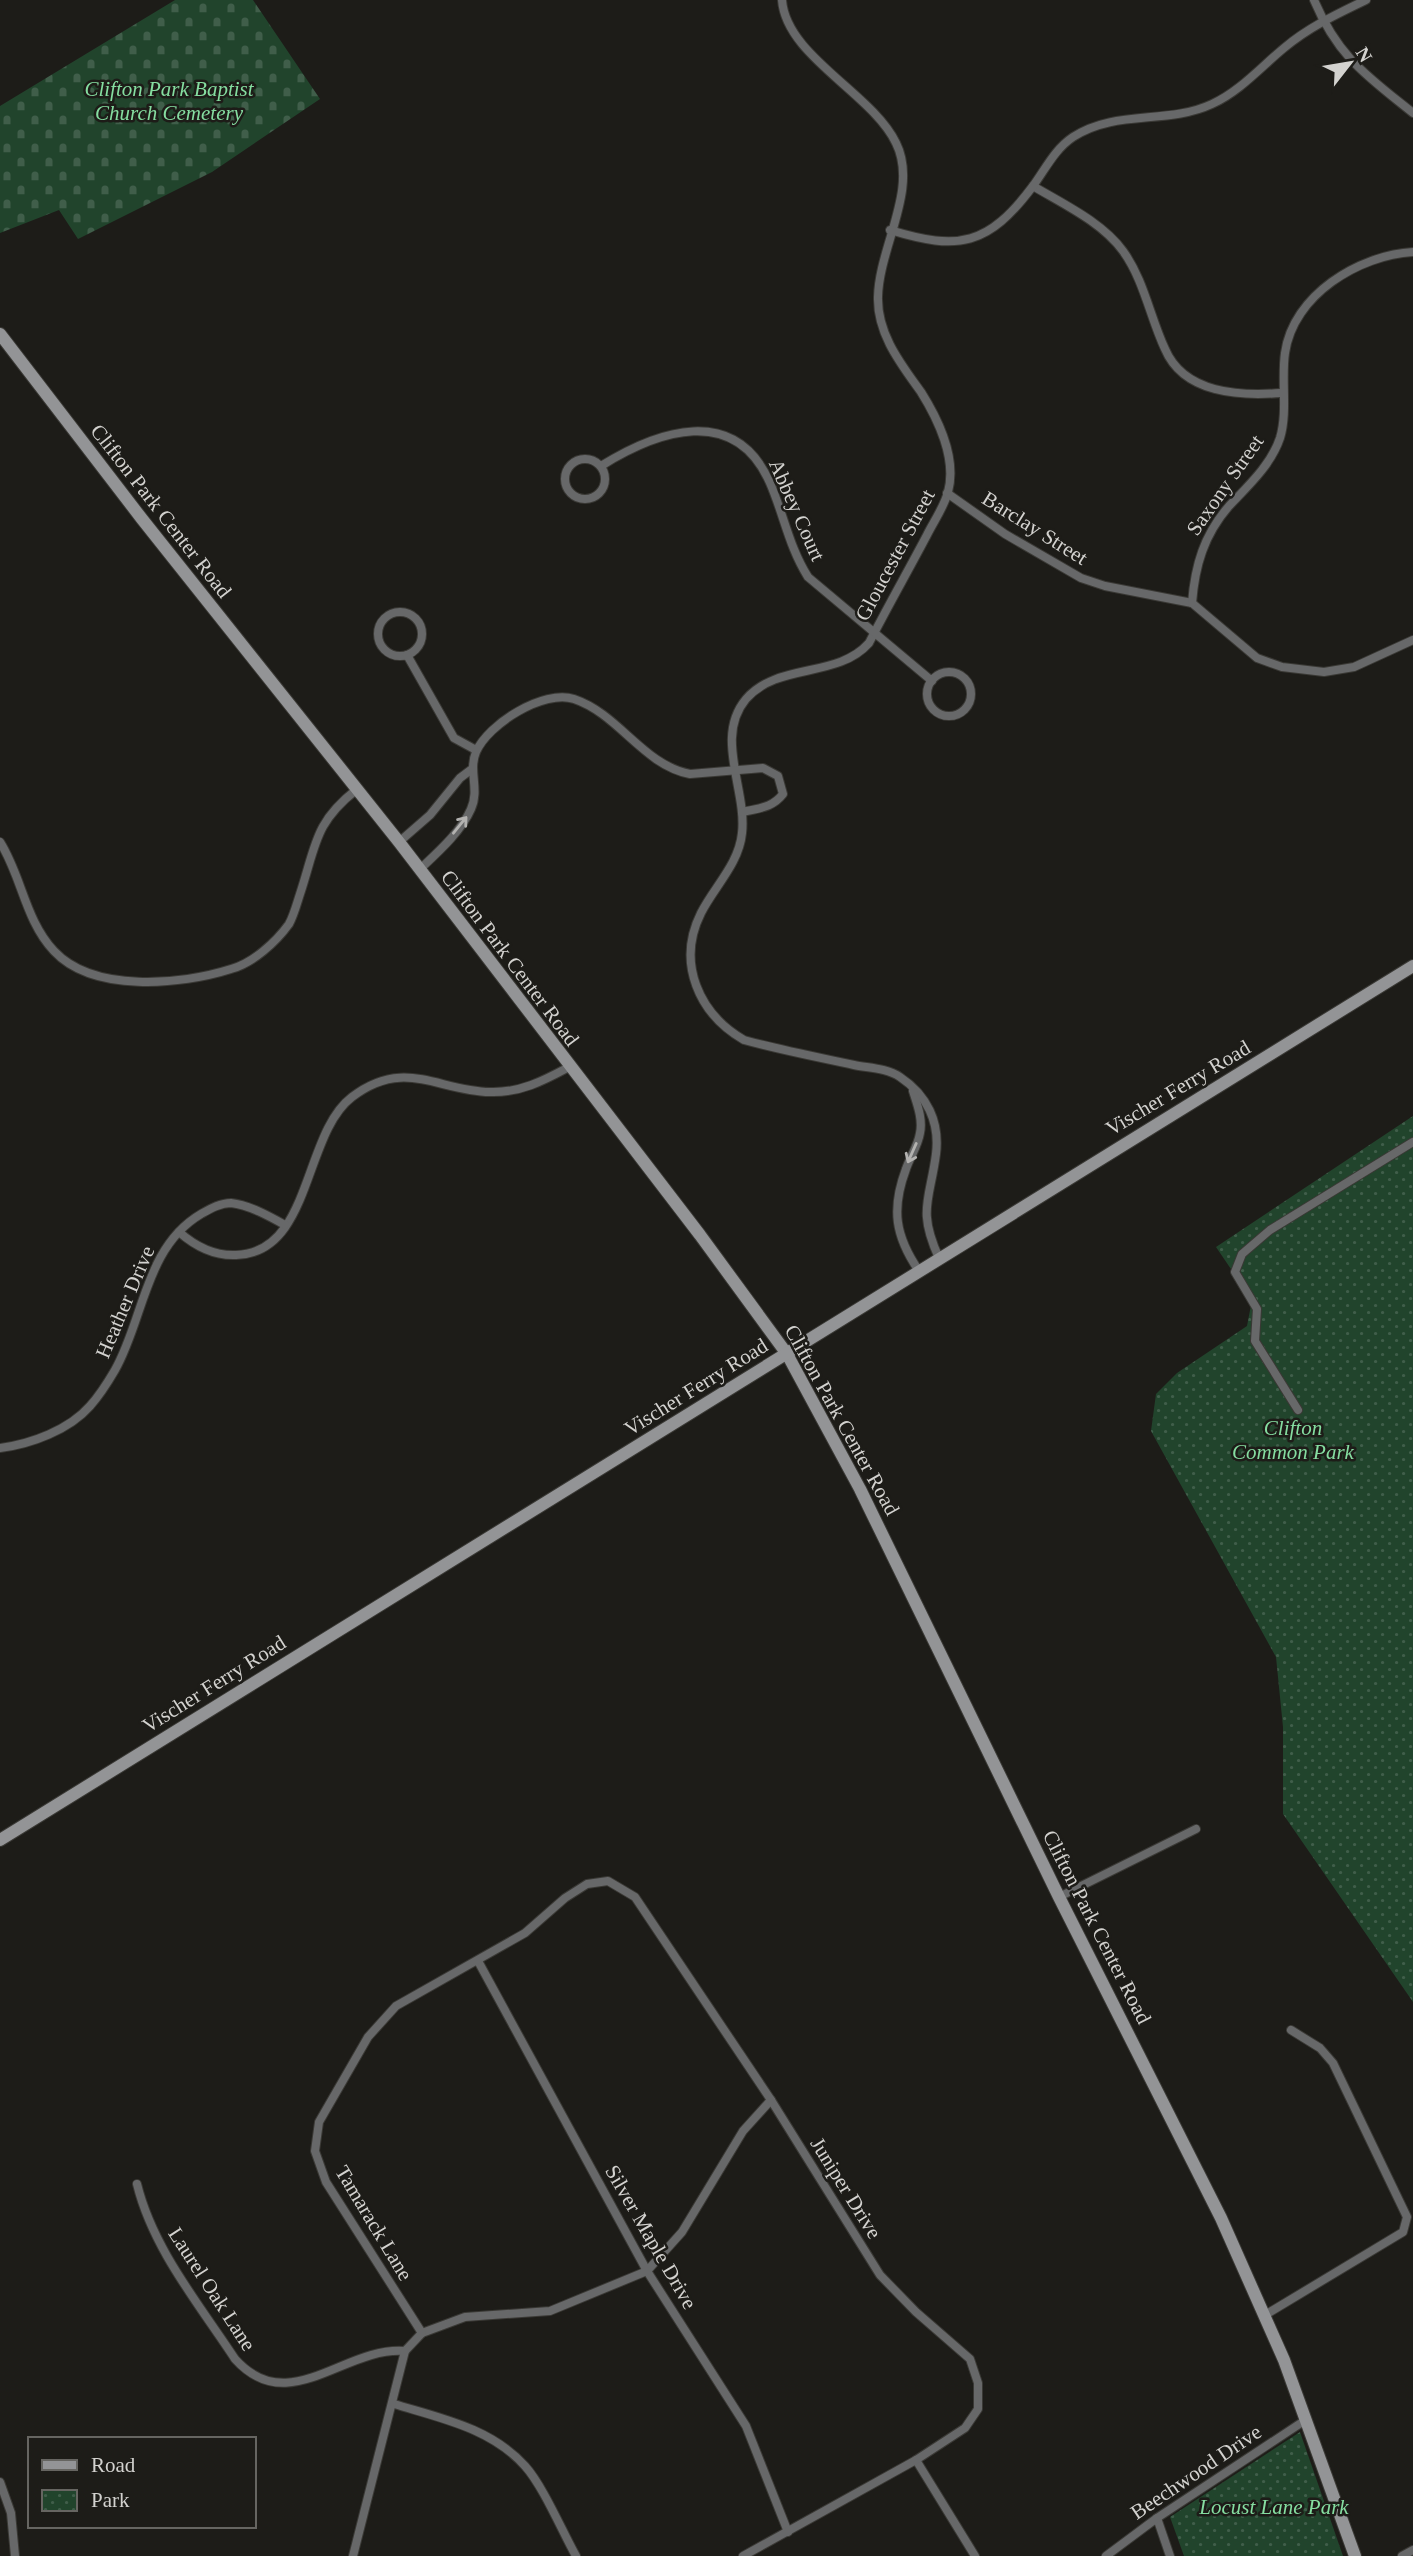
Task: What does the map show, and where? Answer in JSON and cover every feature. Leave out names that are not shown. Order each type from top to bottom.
[{"type":"street","name":"Gloucester Street","points":[[782,0],[791,27],[806,47],[873,111],[897,143],[905,175],[881,273],[878,308],[886,340],[933,411],[943,431],[947,494],[874,634],[861,652],[846,660],[778,677],[744,701],[732,729],[735,770],[743,812],[739,847],[726,875],[701,914],[692,938],[693,975],[705,1007],[726,1030],[744,1040],[891,1072],[912,1088],[930,1109],[936,1124],[936,1156],[928,1182],[926,1214],[929,1234],[939,1258]]},
{"type":"street","points":[[1314,0],[1322,20],[1342,52],[1357,69],[1413,113]]},
{"type":"street","points":[[890,230],[928,242],[968,240],[992,228],[1033,186],[1059,148],[1074,136],[1121,118],[1165,116],[1213,104],[1322,20],[1366,0]]},
{"type":"street","points":[[1033,186],[1110,235],[1123,251],[1146,296],[1166,351],[1178,368],[1208,387],[1226,393],[1249,396],[1281,393]]},
{"type":"street","name":"Saxony Street","points":[[1192,603],[1195,569],[1202,547],[1227,509],[1268,460],[1280,438],[1281,393],[1289,336],[1316,296],[1339,276],[1366,263],[1399,253],[1413,252]]},
{"type":"street","name":"Clifton Park Center Road","points":[[0,334],[398,842],[700,1235],[787,1354],[860,1489],[1059,1897],[1182,2138],[1265,2315],[1307,2419],[1355,2556]]},
{"type":"street","name":"Abbey Court","points":[[601,466],[630,448],[661,436],[710,432],[729,436],[760,464],[779,506],[795,557],[808,577],[932,681]]},
{"type":"street","name":"Abbey Court","points":[[584,459],[601,466],[605,480],[600,492],[580,498],[569,491],[566,473],[573,463],[584,459]]},
{"type":"street","name":"Barclay Street","points":[[947,494],[1005,534],[1081,578],[1105,586],[1192,603],[1257,658],[1305,671],[1324,672],[1354,667],[1413,640]]},
{"type":"street","points":[[394,612],[409,613],[415,617],[422,631],[419,645],[407,655],[387,652],[379,640],[383,620],[394,612]]},
{"type":"street","points":[[407,655],[454,738],[477,750]]},
{"type":"street","points":[[944,673],[958,674],[969,684],[971,691],[967,706],[956,714],[937,711],[929,701],[932,681],[944,673]]},
{"type":"street","points":[[419,870],[470,812],[477,785],[472,769],[477,750],[512,715],[537,701],[562,696],[585,703],[608,717],[650,753],[678,772],[690,774],[763,768],[778,776],[783,794],[777,802],[743,812]]},
{"type":"street","points":[[398,842],[430,815],[460,778],[472,769]]},
{"type":"street","points":[[0,842],[28,912],[42,935],[68,964],[105,979],[181,979],[233,969],[254,957],[281,933],[290,921],[317,835],[327,816],[356,790]]},
{"type":"street","name":"Vischer Ferry Road","points":[[0,1840],[1413,966]]},
{"type":"street","name":"Heather Drive","points":[[178,1232],[208,1251],[226,1256],[247,1255],[273,1241],[303,1197],[324,1132],[341,1107],[369,1087],[392,1079],[414,1077],[467,1089],[508,1091],[528,1088],[569,1066]]},
{"type":"street","points":[[912,1088],[920,1116],[920,1132],[898,1191],[897,1226],[900,1239],[919,1270]]},
{"type":"street","points":[[1298,1410],[1255,1341],[1257,1309],[1235,1272],[1237,1262],[1242,1254],[1270,1230],[1413,1142]]},
{"type":"street","name":"Heather Drive","points":[[0,1448],[20,1446],[42,1438],[76,1418],[90,1406],[116,1370],[159,1259],[178,1232],[204,1212],[230,1203],[268,1215],[285,1225]]},
{"type":"street","points":[[1059,1897],[1196,1829]]},
{"type":"street","name":"Juniper Drive","points":[[478,1961],[526,1933],[565,1898],[593,1882],[608,1881],[635,1898],[771,2100],[880,2275],[916,2312],[970,2359],[978,2383],[978,2409],[965,2428],[916,2460],[743,2556]]},
{"type":"street","name":"Silver Maple Drive","points":[[478,1961],[647,2271],[746,2426],[788,2532]]},
{"type":"street","name":"Tamarack Lane","points":[[422,2333],[326,2182],[315,2151],[316,2141],[319,2122],[368,2037],[396,2006],[478,1961]]},
{"type":"street","points":[[1265,2315],[1404,2232],[1406,2226],[1405,2207],[1333,2063],[1320,2048],[1291,2030]]},
{"type":"street","points":[[353,2556],[394,2404],[405,2351],[422,2333],[465,2316],[550,2311],[647,2271],[682,2232],[743,2131],[771,2100]]},
{"type":"street","name":"Laurel Oak Lane","points":[[137,2184],[148,2221],[161,2245],[235,2359],[249,2375],[267,2383],[294,2383],[381,2353],[405,2351]]},
{"type":"street","points":[[394,2404],[465,2425],[503,2445],[527,2467],[576,2556]]},
{"type":"street","name":"Beechwood Drive","points":[[1106,2556],[1157,2518],[1307,2419]]},
{"type":"street","points":[[916,2460],[975,2556]]},
{"type":"street","points":[[0,2482],[10,2513],[15,2556]]},
{"type":"street","points":[[1157,2518],[1170,2556]]},
{"type":"street","points":[[1402,2556],[1413,2550]]},
{"type":"green space","name":"Clifton Park Baptist Church Cemetery","points":[[175,0],[253,0],[320,99],[212,172],[78,239],[59,210],[0,233],[0,106]]},
{"type":"green space","name":"Clifton Common Park","points":[[1413,1116],[1413,2002],[1283,1814],[1283,1727],[1276,1657],[1151,1431],[1156,1394],[1177,1373],[1247,1326],[1252,1300],[1216,1247]]},
{"type":"green space","name":"Locust Lane Park","points":[[1300,2432],[1343,2556],[1184,2556],[1170,2517]]}]
